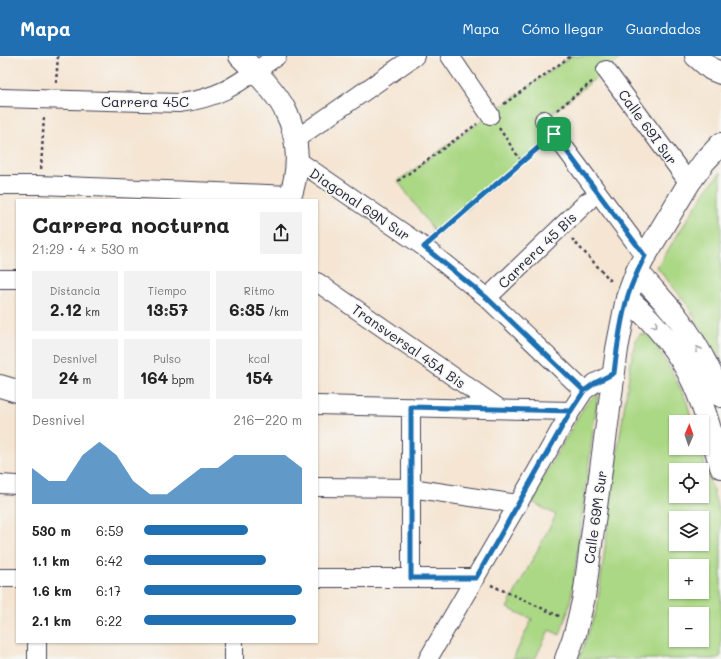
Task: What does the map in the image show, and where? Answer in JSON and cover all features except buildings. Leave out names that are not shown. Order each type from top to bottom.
[{"type":"street","name":"Carrera 45C","points":[[0,98],[179,103],[195,101],[224,92],[238,84],[248,64],[277,56]]},
{"type":"street","points":[[296,139],[415,56]]},
{"type":"street","points":[[450,56],[490,114]]},
{"type":"street","points":[[0,185],[39,185],[290,197],[295,181],[297,160],[296,139],[285,110],[248,64]]},
{"type":"street","name":"Calle 69I Sur","points":[[606,70],[689,183]]},
{"type":"street","points":[[549,127],[685,329],[718,385]]},
{"type":"street","name":"Calle 69M Sur","points":[[566,659],[584,598],[614,373],[622,319],[627,298],[641,264],[689,183],[704,162],[721,144]]},
{"type":"street","name":"Diagonal 69N Sur","points":[[297,160],[424,247],[487,298],[584,391]]},
{"type":"street","name":"Carrera 45 Bis","points":[[487,298],[588,201]]},
{"type":"street","points":[[0,279],[16,279]]},
{"type":"street","name":"Transversal 45A Bis","points":[[318,283],[500,409]]},
{"type":"street","points":[[627,298],[656,326],[685,366],[700,399],[721,467]]},
{"type":"street","points":[[428,659],[584,391],[595,383],[614,373]]},
{"type":"street","points":[[0,386],[16,391]]},
{"type":"street","points":[[318,394],[325,405],[571,411]]},
{"type":"street","points":[[411,407],[411,578]]},
{"type":"street","points":[[0,484],[16,484]]},
{"type":"street","points":[[318,487],[411,488],[518,504]]},
{"type":"street","points":[[0,578],[16,578]]},
{"type":"street","points":[[318,578],[476,578]]},
{"type":"street","points":[[37,643],[37,659]]},
{"type":"street","points":[[234,643],[234,659]]},
{"type":"path","points":[[39,185],[58,56]]},
{"type":"path","points":[[424,247],[522,162],[549,127],[606,70]]},
{"type":"path","points":[[490,114],[522,162]]},
{"type":"path","points":[[560,228],[627,298]]},
{"type":"path","points":[[476,578],[577,625]]},
{"type":"green space","points":[[571,56],[623,56],[544,120],[554,134],[437,235],[398,181]]},
{"type":"green space","points":[[721,172],[721,362],[686,303],[657,267],[707,189]]},
{"type":"green space","points":[[640,334],[647,335],[654,342],[672,372],[687,402],[690,415],[669,415],[669,455],[702,455],[704,463],[669,463],[669,503],[709,503],[709,478],[721,518],[721,656],[716,659],[579,659],[597,608],[618,448],[633,350],[636,340]]},
{"type":"green space","points":[[598,392],[573,586],[568,611],[560,635],[549,630],[535,659],[513,659],[532,619],[507,608],[556,515],[530,501],[585,405]]},
{"type":"route","points":[[554,134],[424,247],[487,298],[584,391],[571,411],[476,578],[411,578],[411,407],[571,411],[584,391],[595,383],[614,373],[623,313],[637,271],[645,256],[554,134]]}]
